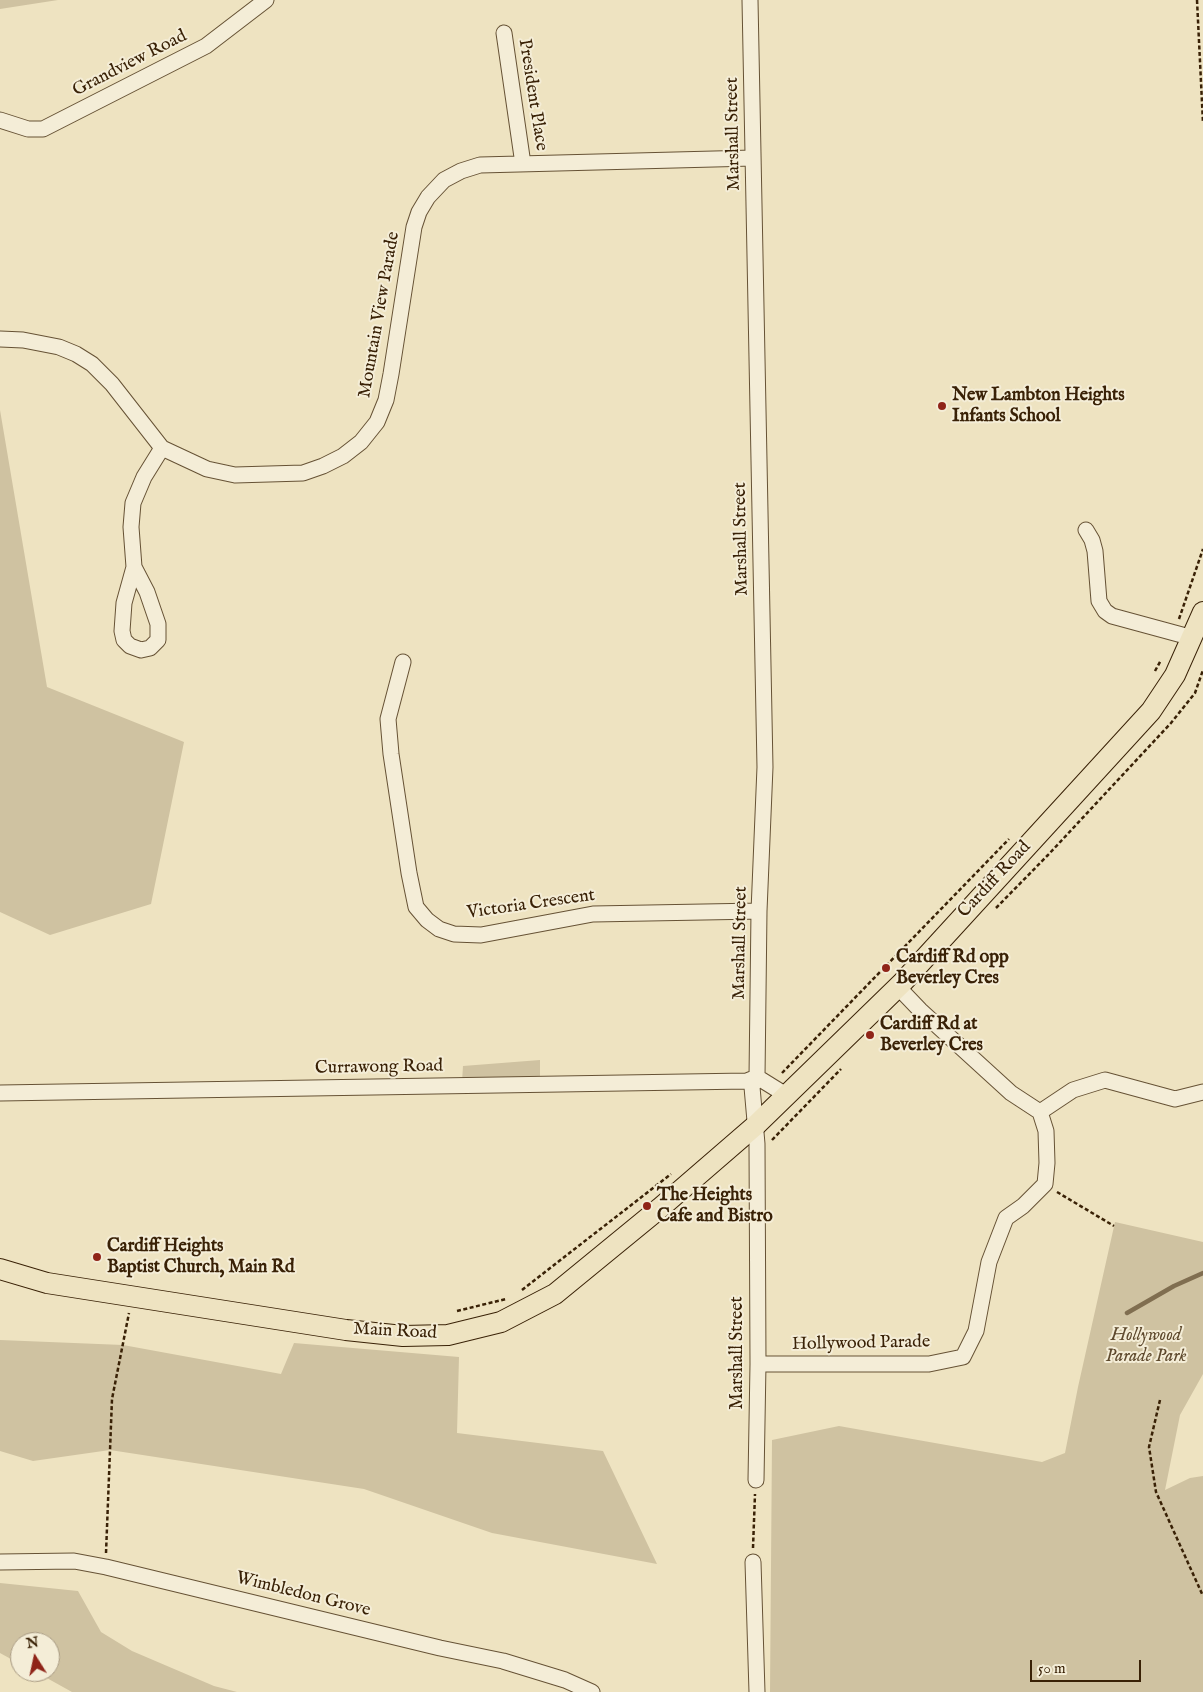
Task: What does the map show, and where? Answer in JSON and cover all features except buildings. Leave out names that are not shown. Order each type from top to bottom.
[{"type":"main road","name":"Cardiff Road","points":[[756,1125],[898,987],[1137,728],[1169,686],[1183,635],[1203,612]]},
{"type":"main road","name":"Main Road","points":[[0,1269],[47,1282],[346,1330],[403,1336],[448,1335],[501,1322],[555,1294],[660,1208],[756,1125]]},
{"type":"street","name":"Grandview Road","points":[[0,120],[28,129],[43,129],[206,46],[266,0]]},
{"type":"street","name":"Marshall Street","points":[[750,0],[765,767],[759,911],[758,1077],[752,1087],[757,1156],[758,1364],[756,1480]]},
{"type":"street","name":"President Place","points":[[504,33],[523,164]]},
{"type":"street","name":"Mountain View Parade","points":[[0,339],[23,340],[50,345],[76,354],[92,364],[112,384],[162,448],[207,469],[235,475],[302,473],[323,466],[343,456],[361,442],[377,422],[386,400],[414,226],[419,212],[428,197],[444,180],[461,171],[480,165],[754,158]]},
{"type":"street","points":[[134,567],[147,592],[158,624],[158,640],[150,648],[141,650],[130,646],[124,640],[122,630],[124,603],[134,567],[131,527],[133,503],[144,477],[162,448]]},
{"type":"street","points":[[1086,530],[1092,540],[1095,551],[1099,601],[1105,611],[1112,616],[1183,635]]},
{"type":"street","name":"Victoria Crescent","points":[[403,662],[388,719],[391,754],[416,907],[439,930],[454,934],[481,935],[593,914],[759,911]]},
{"type":"street","points":[[898,987],[1010,1094],[1040,1112],[1046,1131],[1047,1163],[1045,1184]]},
{"type":"street","points":[[758,1077],[786,1095]]},
{"type":"street","name":"Currawong Road","points":[[0,1093],[747,1081],[758,1077]]},
{"type":"street","points":[[1040,1112],[1073,1090],[1105,1080],[1175,1099],[1203,1092]]},
{"type":"street","name":"Hollywood Parade","points":[[758,1364],[929,1364],[963,1357],[976,1331],[989,1262],[1006,1218],[1023,1206],[1045,1184]]},
{"type":"street","name":"Wimbledon Grove","points":[[0,1562],[74,1561],[106,1567],[368,1631],[503,1661],[565,1680],[592,1692]]},
{"type":"street","points":[[753,1562],[756,1692]]},
{"type":"path","points":[[1197,0],[1203,122]]},
{"type":"path","points":[[1152,677],[1183,635],[1203,549]]},
{"type":"path","points":[[990,914],[1048,855],[1171,723],[1194,693],[1203,670]]},
{"type":"path","points":[[782,1073],[1012,836]]},
{"type":"path","points":[[757,1156],[842,1067]]},
{"type":"path","points":[[516,1293],[671,1174]]},
{"type":"path","points":[[1045,1184],[1114,1226]]},
{"type":"path","points":[[106,1567],[112,1399],[132,1296]]},
{"type":"path","points":[[457,1311],[509,1298]]},
{"type":"path","points":[[1160,1400],[1150,1447],[1156,1492],[1203,1596]]},
{"type":"path","points":[[753,1562],[756,1480]]},
{"type":"green space","points":[[0,0],[58,0],[0,9]]},
{"type":"green space","points":[[0,410],[47,687],[184,742],[151,904],[50,935],[0,912]]},
{"type":"green space","points":[[540,1060],[540,1080],[462,1082],[463,1066]]},
{"type":"green space","name":"Hollywood Parade Park","points":[[1115,1222],[1203,1242],[1203,1374],[1180,1415],[1165,1490],[1190,1478],[1203,1476],[1203,1692],[770,1692],[772,1440],[839,1426],[1042,1462],[1065,1453]]},
{"type":"green space","points":[[0,1340],[123,1345],[281,1374],[294,1343],[459,1357],[457,1433],[603,1451],[657,1564],[492,1533],[364,1489],[110,1450],[33,1461],[0,1451]]},
{"type":"green space","points":[[0,1583],[78,1591],[101,1632],[132,1651],[214,1686],[237,1692],[72,1692],[54,1682],[60,1682],[60,1632],[10,1632],[10,1658],[0,1653]]},
{"type":"waterway","points":[[1127,1313],[1174,1286],[1203,1273]]},
{"type":"place","name":"New Lambton Heights Infants School","points":[[942,406]]},
{"type":"place","name":"Cardiff Rd opp Beverley Cres","points":[[886,968]]},
{"type":"place","name":"Cardiff Rd at Beverley Cres","points":[[870,1035]]},
{"type":"place","name":"The Heights Cafe and Bistro","points":[[647,1206]]},
{"type":"place","name":"Cardiff Heights Baptist Church, Main Rd","points":[[97,1257]]}]
